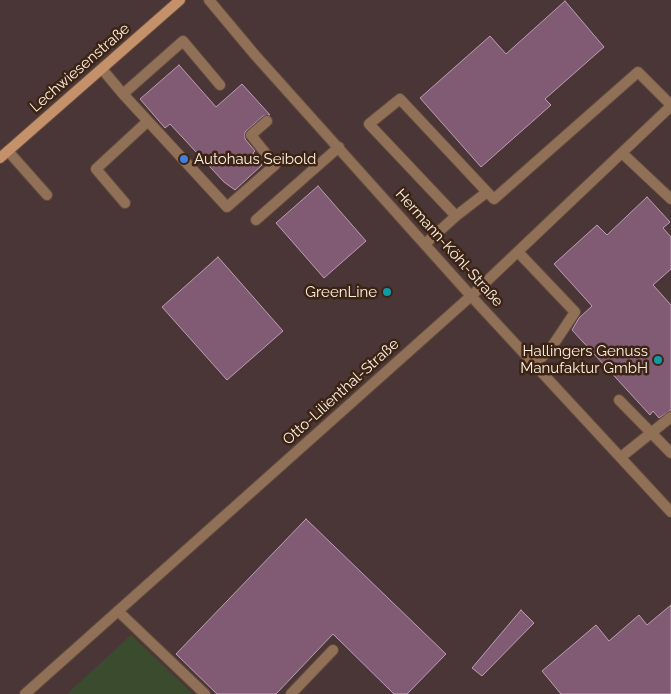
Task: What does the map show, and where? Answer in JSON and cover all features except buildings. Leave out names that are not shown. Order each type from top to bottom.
[{"type":"street","name":"Lechwiesenstraße","points":[[0,158],[180,0]]},
{"type":"street","name":"Hermann-Köhl-Straße","points":[[209,0],[471,296],[671,512]]},
{"type":"street","points":[[123,94],[183,41],[220,85]]},
{"type":"street","points":[[102,69],[227,207],[275,165],[251,135],[267,121]]},
{"type":"street","points":[[456,216],[369,124],[400,98],[494,199],[638,72],[671,105]]},
{"type":"street","name":"Otto-Lilienthal-Straße","points":[[25,694],[471,296],[671,105]]},
{"type":"street","points":[[125,203],[96,169],[148,121]]},
{"type":"street","points":[[256,220],[339,148]]},
{"type":"street","points":[[8,151],[47,195]]},
{"type":"street","points":[[622,153],[671,200]]},
{"type":"street","points":[[426,243],[487,192]]},
{"type":"street","points":[[518,252],[575,312],[549,350],[534,364]]},
{"type":"street","points":[[619,400],[671,453]]},
{"type":"street","points":[[621,458],[671,417]]},
{"type":"street","points":[[118,612],[204,694]]},
{"type":"street","points":[[291,694],[333,650]]},
{"type":"shaded area","points":[[0,0],[671,0],[671,694],[0,694]]},
{"type":"green space","points":[[131,635],[193,694],[67,694]]},
{"type":"place","name":"Autohaus Seibold","points":[[184,159]]},
{"type":"place","name":"GreenLine","points":[[387,292]]},
{"type":"place","name":"Hallingers Genuss Manufaktur GmbH","points":[[658,360]]}]
